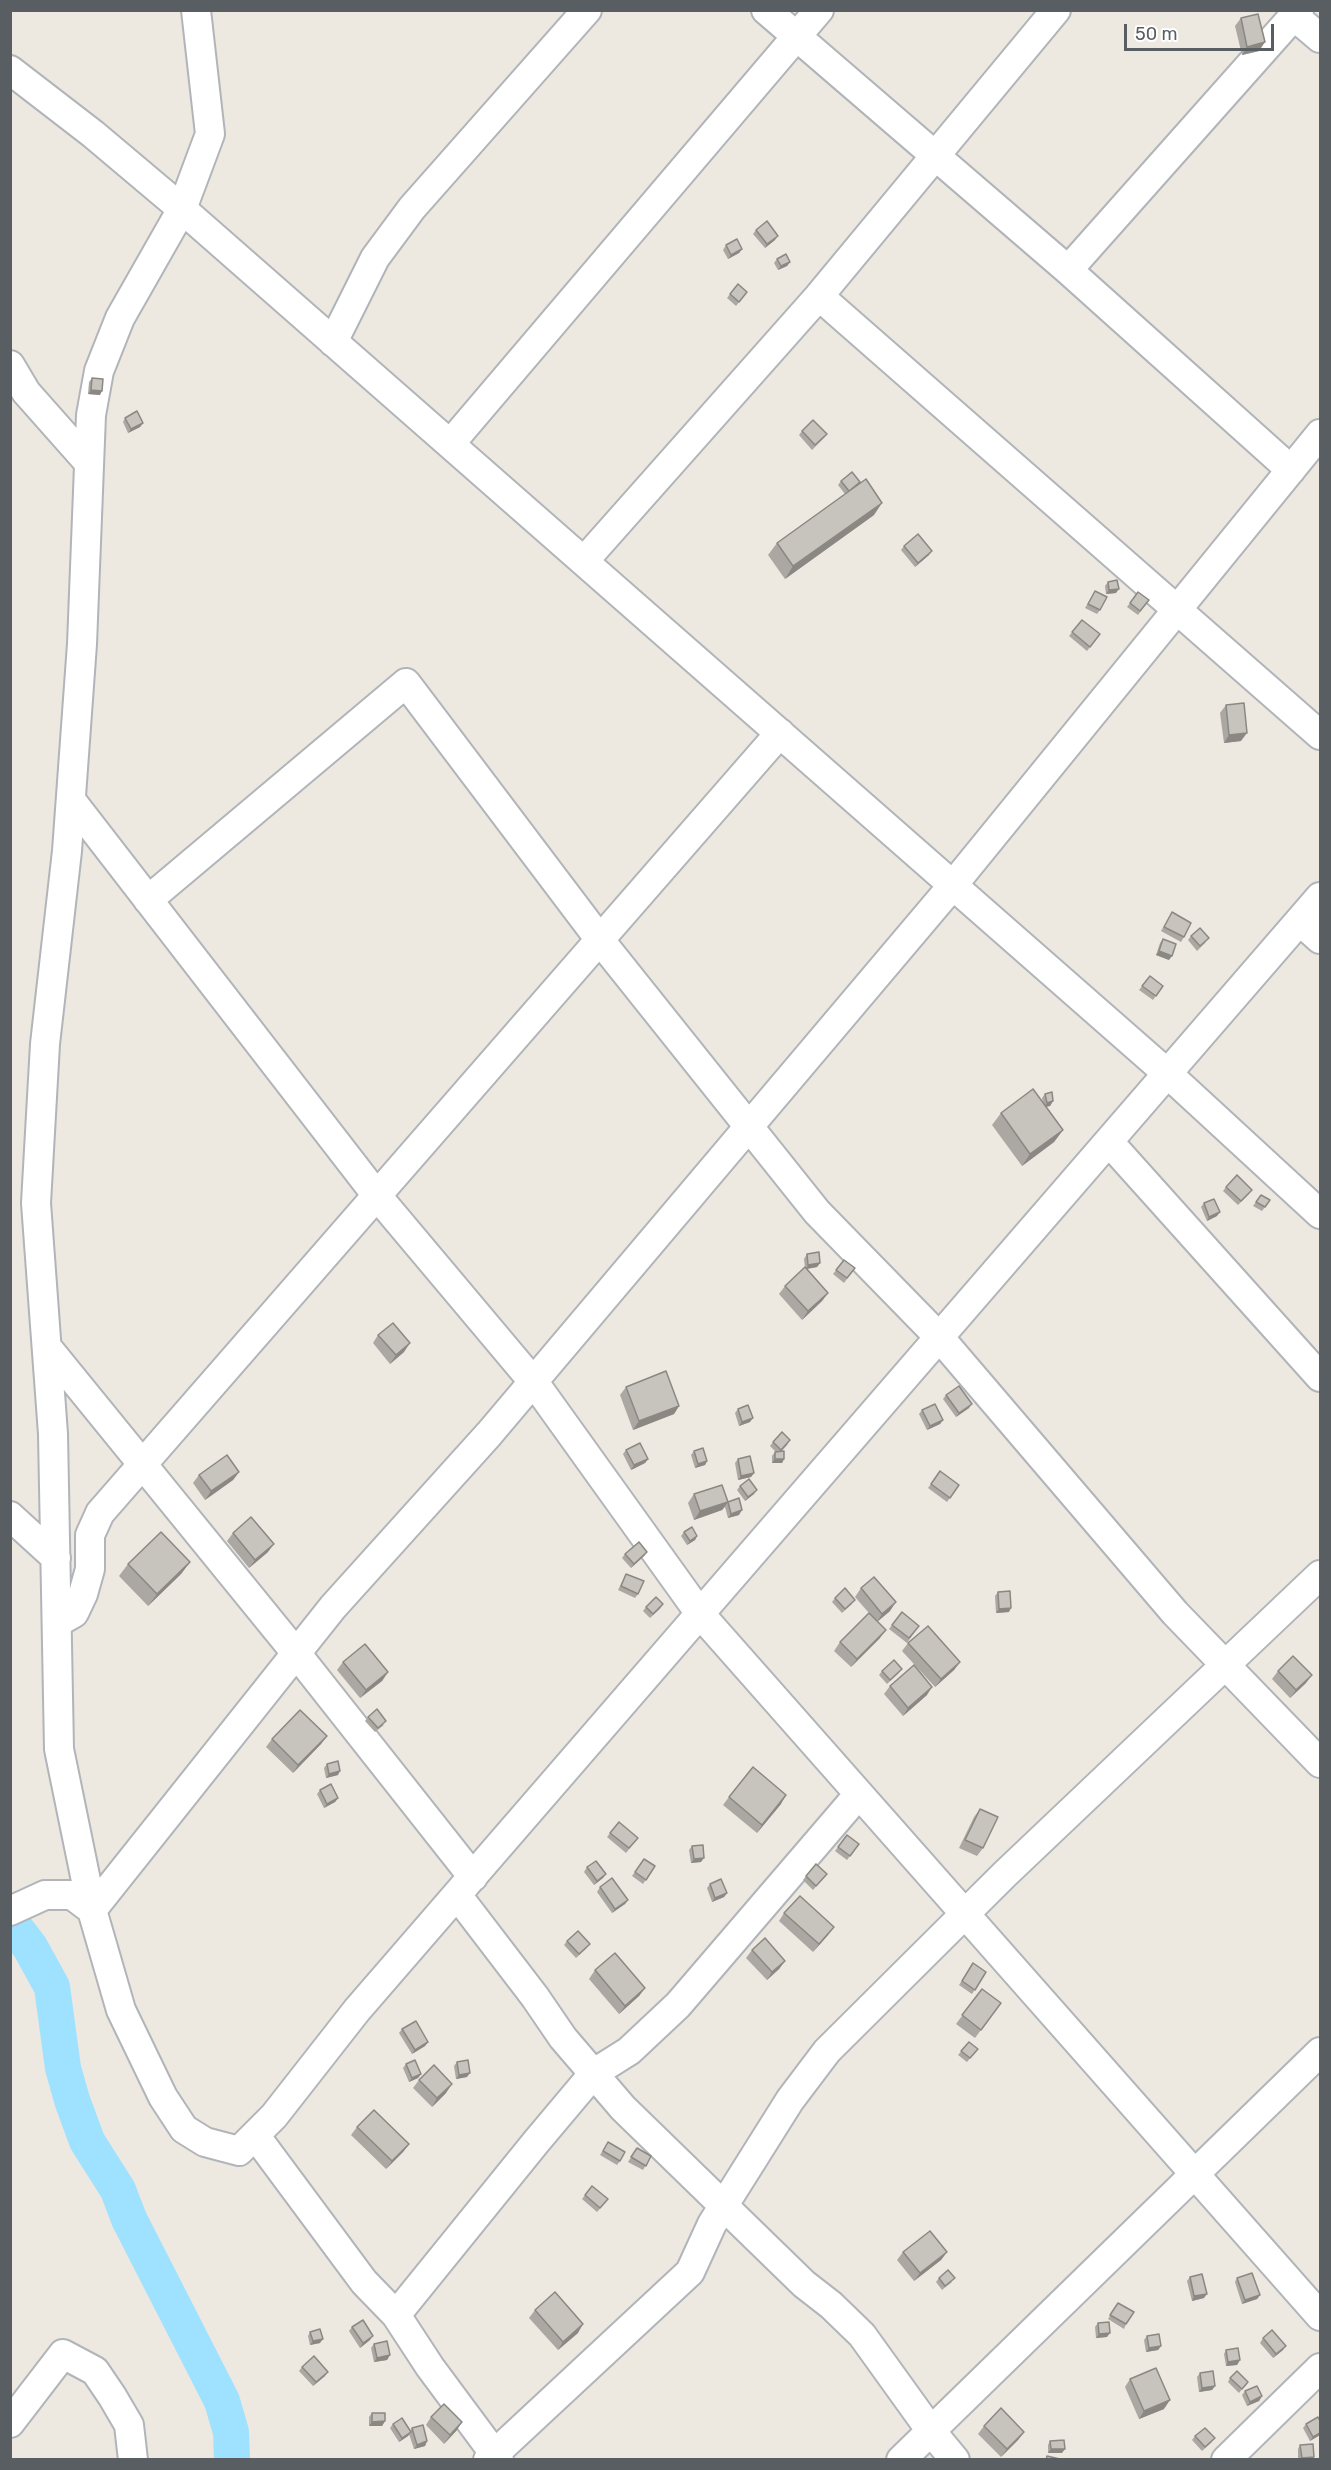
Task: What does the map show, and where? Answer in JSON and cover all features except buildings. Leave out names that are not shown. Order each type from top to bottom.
[{"type":"street","points":[[196,10],[210,134],[182,209],[120,318],[99,371],[91,415],[82,644],[70,800],[45,1044],[36,1203],[53,1434],[59,1749],[92,1910],[121,2010],[163,2097],[184,2129],[205,2142],[247,2143],[274,2116],[357,2010],[701,1616],[1168,1074],[1310,930],[1320,897]]},
{"type":"street","points":[[333,342],[375,258],[412,208],[587,10]]},
{"type":"street","points":[[766,10],[1068,270],[1291,470]]},
{"type":"street","points":[[450,444],[819,10]]},
{"type":"street","points":[[584,561],[819,296],[1056,10]]},
{"type":"street","points":[[1068,270],[1297,13],[1320,38]]},
{"type":"street","points":[[10,70],[93,134],[182,209],[1168,1074],[1320,1214]]},
{"type":"street","points":[[819,296],[1320,735]]},
{"type":"street","points":[[10,365],[26,392],[88,462]]},
{"type":"street","points":[[92,1910],[333,1607],[533,1381],[953,885],[1320,434]]},
{"type":"street","points":[[148,900],[406,683],[600,940],[817,1212],[940,1338],[1175,1613],[1320,1763]]},
{"type":"street","points":[[58,1622],[74,1613],[84,1594],[90,1569],[90,1535],[100,1513],[780,734]]},
{"type":"street","points":[[70,800],[377,1195],[533,1381],[701,1616],[1320,2316]]},
{"type":"street","points":[[1109,1142],[1320,1377]]},
{"type":"street","points":[[47,1347],[296,1653],[465,1886],[563,2038],[623,2108],[804,2284],[831,2305],[862,2335],[931,2431],[955,2460]]},
{"type":"street","points":[[10,1516],[56,1558]]},
{"type":"street","points":[[247,2143],[364,2282],[396,2315],[494,2458],[690,2272],[724,2205],[790,2100],[827,2051],[965,1913],[1320,1575]]},
{"type":"street","points":[[396,2315],[594,2073],[629,2051],[678,2005],[859,1794]]},
{"type":"street","points":[[10,1911],[45,1895],[72,1895],[92,1910]]},
{"type":"street","points":[[901,2460],[1320,2052]]},
{"type":"street","points":[[15,2407],[63,2354],[95,2371],[112,2396],[129,2425],[133,2460]]},
{"type":"street","points":[[1226,2460],[1320,2368]]},
{"type":"waterway","points":[[10,1921],[30,1947],[52,1987],[63,2068],[87,2141],[118,2190],[129,2219],[222,2401],[231,2432],[232,2460]]}]
